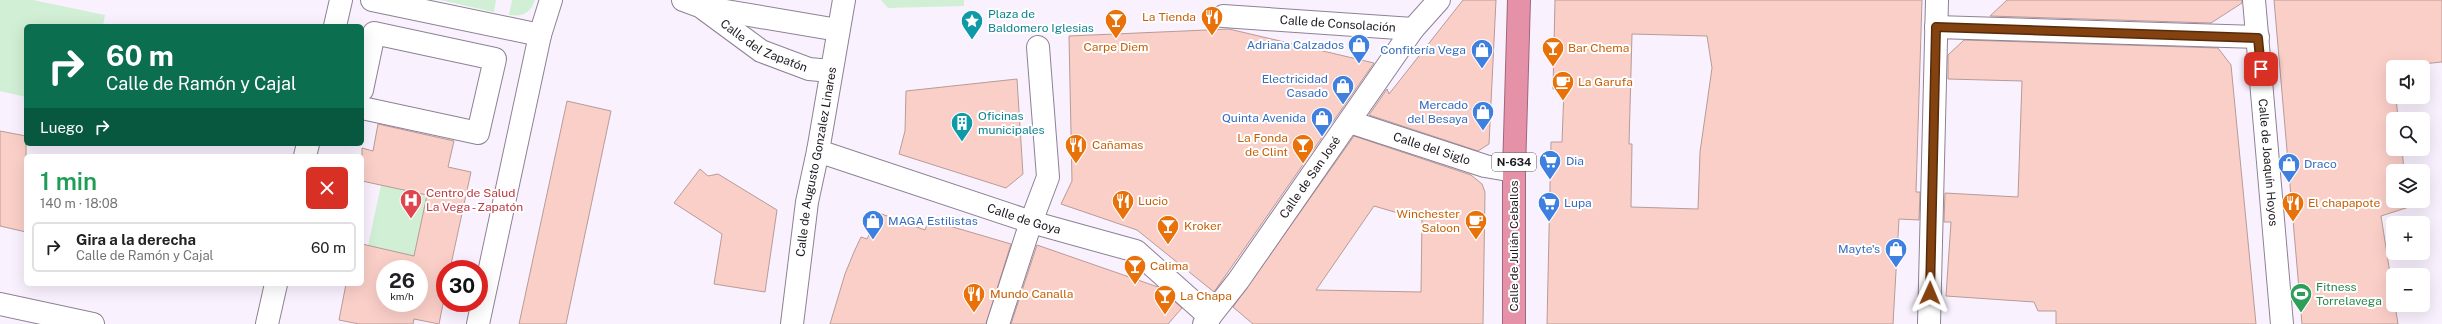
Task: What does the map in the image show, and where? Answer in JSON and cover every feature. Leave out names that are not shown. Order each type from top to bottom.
[{"type":"highway","name":"Calle de Julián Ceballos","points":[[1514,324],[1514,171],[1519,0]]},
{"type":"street","points":[[335,24],[341,0]]},
{"type":"street","points":[[372,0],[540,35]]},
{"type":"street","points":[[478,324],[540,35],[551,0]]},
{"type":"street","name":"Calle de Augusto Gonzalez Linares","points":[[792,324],[807,202],[818,151],[844,0]]},
{"type":"street","name":"Calle de Consolación","points":[[1223,16],[1414,29],[1440,0]]},
{"type":"street","points":[[1929,324],[1937,0]]},
{"type":"street","name":"Calle de Joaquín Hoyos","points":[[2254,0],[2282,324]]},
{"type":"street","name":"Calle del Zapatón","points":[[692,3],[838,30]]},
{"type":"street","name":"Calle del Zapatón","points":[[692,3],[761,51],[809,69],[831,72]]},
{"type":"street","points":[[1936,27],[2258,38]]},
{"type":"street","name":"Calle de San José","points":[[1207,320],[1350,122],[1414,29]]},
{"type":"street","points":[[364,80],[374,33],[494,59],[478,133],[364,108]]},
{"type":"street","points":[[998,324],[1031,222],[1048,177],[1038,47]]},
{"type":"street","name":"Calle del Siglo","points":[[1350,122],[1485,166],[1514,171]]},
{"type":"street","name":"Calle de Goya","points":[[818,151],[1031,222],[1136,251],[1207,320]]},
{"type":"street","points":[[267,324],[276,286]]},
{"type":"street","points":[[0,304],[93,324]]},
{"type":"green space","points":[[0,0],[33,0],[105,15],[103,24],[24,24],[24,97],[0,91]]},
{"type":"green space","points":[[440,0],[496,0],[494,12]]},
{"type":"green space","points":[[512,0],[535,0],[531,8],[522,15],[509,15]]},
{"type":"green space","points":[[881,0],[964,0],[964,6],[888,8]]},
{"type":"green space","points":[[381,185],[427,195],[414,256],[405,260],[376,260],[376,271],[364,274],[364,265]]},
{"type":"building","points":[[1463,0],[1496,0],[1489,144],[1478,151],[1369,115],[1387,89],[1389,94]]},
{"type":"building","points":[[1555,0],[1922,0],[1916,192],[1920,192],[1919,220],[1899,219],[1893,324],[1547,324],[1551,142],[1562,142],[1564,89],[1553,89]],"holes":[[[1632,34],[1707,36],[1712,68],[1700,152],[1698,209],[1631,207],[1632,144],[1629,144]]]},
{"type":"building","points":[[2007,0],[2242,0],[2242,3],[2211,23],[1990,16]]},
{"type":"building","points":[[2274,0],[2442,0],[2442,62],[2430,63],[2430,60],[2386,60],[2386,104],[2397,104],[2397,112],[2386,112],[2386,156],[2403,156],[2403,164],[2386,164],[2386,208],[2406,208],[2381,216],[2386,248],[2386,260],[2388,260],[2389,268],[2386,268],[2386,312],[2396,312],[2398,324],[2302,324]]},
{"type":"building","points":[[1229,29],[1374,63],[1214,292],[1137,230],[1061,204],[1072,181],[1069,36]]},
{"type":"building","points":[[1964,40],[2218,48],[2231,65],[2256,324],[2056,324],[2056,311],[2038,311],[2034,302],[1946,296],[1951,222],[1944,222],[1945,193],[2018,197],[2022,81],[1948,79],[1948,55]]},
{"type":"building","name":"Oficinas municipales","points":[[1017,79],[1023,174],[1006,188],[899,154],[905,131],[906,91]]},
{"type":"building","points":[[567,101],[611,111],[566,324],[519,324]]},
{"type":"building","points":[[378,124],[454,141],[448,167],[471,172],[452,260],[436,260],[436,312],[441,312],[439,324],[414,319],[413,324],[359,324],[339,320],[346,286],[364,286],[364,244],[414,256],[427,195],[364,181],[364,154],[362,154],[362,148],[373,151]]},
{"type":"building","points":[[0,131],[24,136],[26,154],[24,154],[24,232],[0,226]]},
{"type":"building","points":[[1354,136],[1471,175],[1482,184],[1485,192],[1483,324],[1253,324],[1233,307]],"holes":[[[1374,206],[1422,220],[1421,292],[1316,290]]]},
{"type":"building","points":[[700,169],[708,176],[718,174],[777,210],[765,292],[714,284],[722,234],[674,203]]},
{"type":"building","points":[[879,213],[925,230],[929,220],[1011,244],[986,324],[830,324],[845,274],[854,252],[861,237],[867,239]]},
{"type":"building","points":[[1037,245],[1158,287],[1182,308],[1168,324],[1011,324]]},
{"type":"place","name":"La Tienda","points":[[1212,36]]},
{"type":"place","name":"Plaza de Baldomero Iglesias","points":[[972,40]]},
{"type":"place","name":"Carpe Diem","points":[[1116,40]]},
{"type":"place","name":"Adriana Calzados","points":[[1359,64]]},
{"type":"place","name":"Bar Chema","points":[[1553,68]]},
{"type":"place","name":"Confitería Vega","points":[[1482,70]]},
{"type":"place","name":"La Garufa","points":[[1563,102]]},
{"type":"place","name":"Electricidad Casado","points":[[1343,106]]},
{"type":"place","name":"Mercado del Besaya","points":[[1483,132]]},
{"type":"place","name":"Quinta Avenida","points":[[1322,138]]},
{"type":"place","name":"Oficinas municipales","points":[[962,142]]},
{"type":"place","name":"Cañamas","points":[[1076,164]]},
{"type":"place","name":"La Fonda de Clint","points":[[1303,164]]},
{"type":"place","name":"Dia","points":[[1550,180]]},
{"type":"place","name":"Draco","points":[[2289,184]]},
{"type":"place","name":"Centro de Salud La Vega - Zapatón","points":[[411,220]]},
{"type":"place","name":"Lucio","points":[[1123,220]]},
{"type":"place","name":"Lupa","points":[[1549,222]]},
{"type":"place","name":"El chapapote","points":[[2293,222]]},
{"type":"place","name":"MAGA Estilistas","points":[[873,240]]},
{"type":"place","name":"Winchester Saloon","points":[[1476,240]]},
{"type":"place","name":"Kroker","points":[[1168,246]]},
{"type":"place","name":"Mayte's","points":[[1896,268]]},
{"type":"place","name":"Calima","points":[[1135,286]]},
{"type":"place","name":"Mundo Canalla","points":[[974,314]]},
{"type":"place","name":"Fitness Torrelavega","points":[[2301,314]]},
{"type":"place","name":"La Chapa","points":[[1165,316]]},
{"type":"route","points":[[1930,293],[1936,27],[2258,38],[2261,69]]}]
